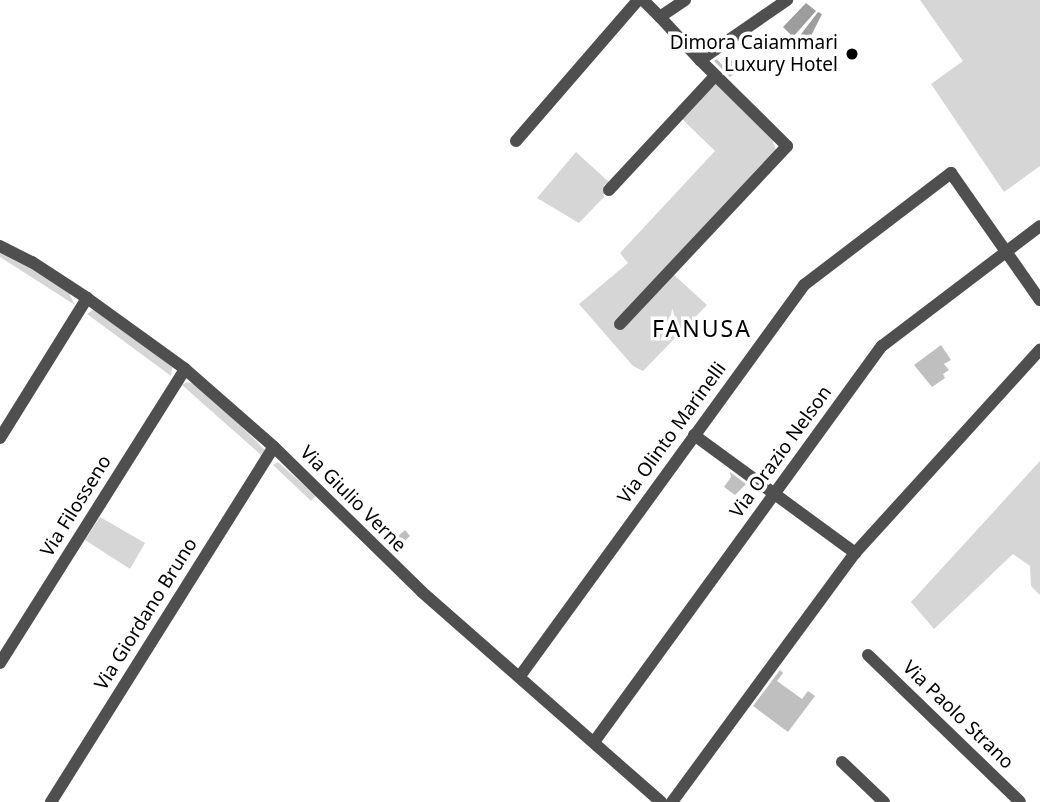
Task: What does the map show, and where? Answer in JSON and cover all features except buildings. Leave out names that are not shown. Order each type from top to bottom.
[{"type":"street","points":[[516,141],[640,0],[787,146],[620,324]]},
{"type":"street","points":[[660,17],[685,0]]},
{"type":"street","points":[[700,60],[787,0]]},
{"type":"street","points":[[609,190],[715,76]]},
{"type":"street","name":"Via Olinto Marinelli","points":[[520,676],[804,285],[951,173],[1040,300]]},
{"type":"street","name":"Via Orazio Nelson","points":[[594,742],[882,345],[1040,226]]},
{"type":"street","name":"Via Giulio Verne","points":[[0,246],[32,262],[87,298],[185,369],[274,447],[375,550],[661,802]]},
{"type":"street","points":[[0,438],[87,298]]},
{"type":"street","points":[[672,802],[855,553],[1040,350]]},
{"type":"street","name":"Via Filosseno","points":[[0,663],[185,369]]},
{"type":"street","points":[[694,435],[855,553]]},
{"type":"street","name":"Via Giordano Bruno","points":[[51,802],[274,447]]},
{"type":"street","name":"Via Paolo Strano","points":[[868,655],[1020,802]]},
{"type":"street","points":[[842,762],[884,802]]},
{"type":"shaded area","points":[[920,0],[1040,0],[1040,166],[1004,192],[931,84],[963,61]]},
{"type":"shaded area","points":[[806,3],[816,11],[793,37],[783,27]]},
{"type":"shaded area","points":[[818,12],[822,14],[807,44],[798,46],[795,42]]},
{"type":"shaded area","points":[[716,82],[771,136],[776,150],[673,274],[707,305],[643,371],[633,366],[579,304],[628,263],[620,253],[715,151],[682,119]]},
{"type":"shaded area","points":[[576,152],[610,183],[604,185],[604,197],[579,223],[537,198]]},
{"type":"shaded area","points":[[0,250],[29,265],[69,293],[75,305],[0,257]]},
{"type":"shaded area","points":[[94,309],[172,367],[171,376],[87,314]]},
{"type":"shaded area","points":[[187,382],[194,384],[230,415],[265,450],[261,455],[182,385]]},
{"type":"shaded area","points":[[1040,461],[1040,595],[1031,586],[1030,566],[1013,554],[934,629],[911,602]]},
{"type":"shaded area","points":[[278,462],[316,496],[311,501],[273,465]]},
{"type":"shaded area","points":[[100,517],[145,543],[130,569],[85,540]]},
{"type":"place","name":"Dimora Caiammari Luxury Hotel","points":[[852,54]]},
{"type":"district","name":"FANUSA","points":[[702,328]]}]
